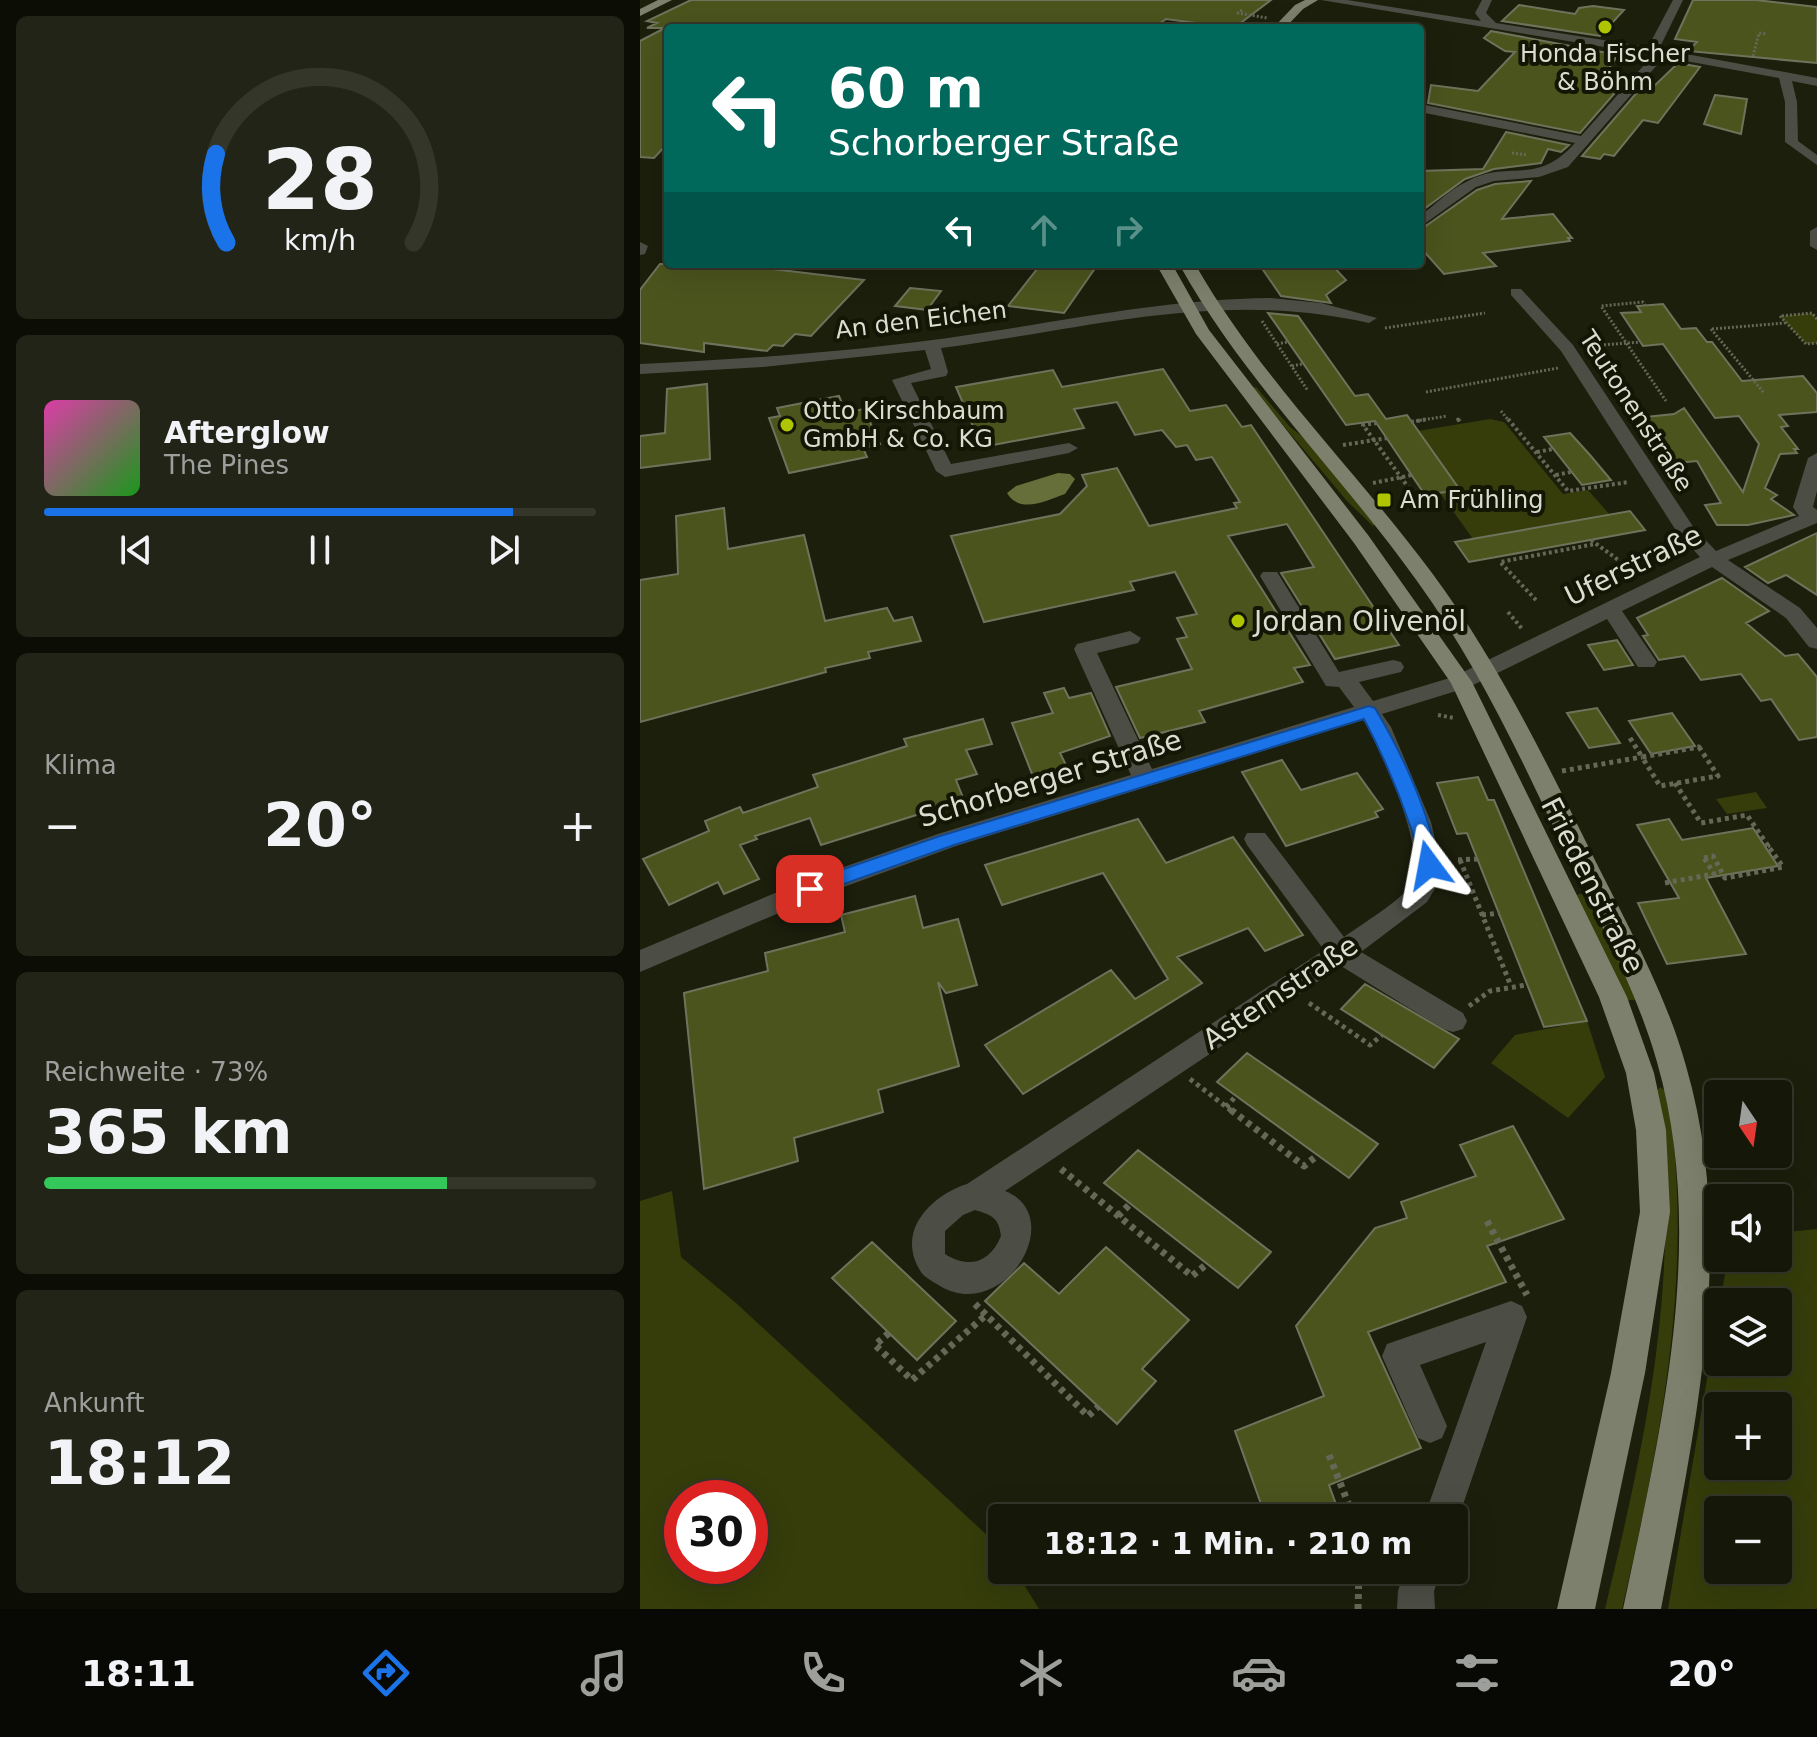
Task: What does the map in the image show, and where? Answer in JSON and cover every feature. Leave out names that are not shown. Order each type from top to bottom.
[{"type":"main road","points":[[640,13],[667,0]]},
{"type":"main road","points":[[1276,23],[1314,0]]},
{"type":"main road","points":[[1295,24],[1314,0]]},
{"type":"main road","name":"Friedenstraße","points":[[1166,268],[1186,308],[1240,384],[1473,676],[1613,997],[1640,1073],[1651,1130],[1655,1212],[1628,1373],[1576,1609]]},
{"type":"main road","name":"Friedenstraße","points":[[1189,268],[1207,305],[1238,350],[1395,535],[1645,991],[1674,1074],[1683,1123],[1691,1243],[1685,1388],[1642,1609]]},
{"type":"street","points":[[1326,0],[1656,52],[1817,82]]},
{"type":"street","points":[[1487,0],[1480,13],[1492,26]]},
{"type":"street","points":[[1424,220],[1471,184],[1558,167],[1656,52],[1678,0]]},
{"type":"street","points":[[1756,53],[1817,68]]},
{"type":"street","points":[[1784,75],[1791,102],[1792,142],[1817,161]]},
{"type":"street","points":[[1424,109],[1582,140]]},
{"type":"street","points":[[1817,231],[1817,246]]},
{"type":"street","name":"Teutonenstraße","points":[[1516,292],[1567,348],[1687,532],[1713,559],[1793,613],[1817,642]]},
{"type":"street","name":"An den Eichen","points":[[640,369],[793,359],[931,344],[1207,305],[1249,302],[1291,302],[1373,324]]},
{"type":"street","points":[[931,344],[940,372],[901,380],[945,471],[1069,448]]},
{"type":"street","name":"Uferstraße","points":[[1473,676],[1713,559],[1813,517],[1803,507],[1817,458]]},
{"type":"street","name":"Asternstraße","points":[[975,1196],[1039,1150],[1341,953],[1418,895],[1426,882],[1429,865],[1425,840],[1399,768],[1369,712],[1344,678],[1334,681],[1270,576]]},
{"type":"street","points":[[1611,610],[1646,662]]},
{"type":"street","points":[[1130,638],[1085,649],[1145,780]]},
{"type":"street","points":[[1344,678],[1393,667]]},
{"type":"street","name":"Schorberger Straße","points":[[640,961],[810,889],[947,840],[1369,712],[1473,676]]},
{"type":"street","points":[[1256,839],[1341,953],[1453,1021]]},
{"type":"street","points":[[1430,1426],[1399,1356],[1511,1317]]},
{"type":"street","points":[[1447,1504],[1511,1317]]},
{"type":"street","points":[[1416,1609],[1418,1584]]},
{"type":"path","points":[[1242,10],[1238,13],[1276,23]]},
{"type":"path","points":[[1756,53],[1759,33],[1767,34]]},
{"type":"path","points":[[1757,42],[1763,43]]},
{"type":"path","points":[[1249,302],[1308,391]]},
{"type":"path","points":[[1645,306],[1643,302],[1601,306],[1666,401]]},
{"type":"path","points":[[1373,324],[1485,313]]},
{"type":"path","points":[[1817,319],[1812,313],[1780,316],[1806,344],[1817,343]]},
{"type":"path","points":[[1764,393],[1711,329],[1785,323]]},
{"type":"path","points":[[1277,344],[1287,342]]},
{"type":"path","points":[[1567,348],[1641,342]]},
{"type":"path","points":[[1292,366],[1302,364]]},
{"type":"path","points":[[1426,392],[1579,365]]},
{"type":"path","points":[[1300,392],[1319,389]]},
{"type":"path","points":[[1501,411],[1568,491],[1652,478]]},
{"type":"path","points":[[1411,422],[1447,416]]},
{"type":"path","points":[[1457,418],[1461,424]]},
{"type":"path","points":[[1377,423],[1362,424],[1416,498]]},
{"type":"path","points":[[1338,446],[1388,438]]},
{"type":"path","points":[[1536,452],[1553,449]]},
{"type":"path","points":[[1555,475],[1571,472]]},
{"type":"path","points":[[1372,483],[1412,475]]},
{"type":"path","points":[[1536,600],[1500,562],[1593,542],[1621,562]]},
{"type":"path","points":[[1508,612],[1523,631]]},
{"type":"path","points":[[1558,771],[1642,757],[1699,747],[1718,776],[1660,786],[1642,757],[1630,738]]},
{"type":"path","points":[[1665,883],[1714,874],[1704,857],[1713,856],[1725,878],[1783,867],[1747,815],[1701,823],[1675,783]]},
{"type":"path","points":[[1460,860],[1511,986]]},
{"type":"path","points":[[1482,915],[1500,913]]},
{"type":"path","points":[[1453,1021],[1490,991],[1526,985]]},
{"type":"path","points":[[1288,989],[1370,1045],[1382,1035]]},
{"type":"path","points":[[1170,1064],[1304,1166],[1318,1155]]},
{"type":"path","points":[[1226,1107],[1236,1096]]},
{"type":"path","points":[[1039,1150],[1192,1276],[1207,1264]]},
{"type":"path","points":[[1118,1216],[1130,1204]]},
{"type":"path","points":[[1487,1221],[1528,1295],[1504,1301],[1511,1317]]},
{"type":"path","points":[[971,1301],[1088,1416],[1098,1407]]},
{"type":"path","points":[[889,1333],[875,1345],[912,1380],[986,1315]]},
{"type":"path","points":[[1012,1341],[1021,1334]]},
{"type":"path","points":[[1329,1455],[1348,1504]]},
{"type":"path","points":[[1358,1609],[1359,1584]]},
{"type":"shaded area","points":[[1812,313],[1817,319],[1817,343],[1806,344],[1780,316]]},
{"type":"shaded area","points":[[1256,387],[1290,427],[1308,441],[1376,523],[1373,526],[1347,501],[1252,388]]},
{"type":"shaded area","points":[[1490,419],[1504,422],[1563,494],[1588,490],[1610,515],[1473,539],[1440,493],[1460,489],[1418,431]]},
{"type":"shaded area","points":[[1058,473],[1070,474],[1075,479],[1065,494],[1026,505],[1012,500],[1007,493],[1016,486]]},
{"type":"shaded area","points":[[1756,792],[1767,808],[1727,814],[1716,799]]},
{"type":"shaded area","points":[[1588,892],[1641,999],[1623,1001],[1576,895]]},
{"type":"shaded area","points":[[1587,1021],[1605,1077],[1568,1118],[1491,1063],[1515,1035]]},
{"type":"shaded area","points":[[1660,1087],[1667,1092],[1675,1157],[1678,1222],[1670,1352],[1650,1481],[1622,1609],[1605,1609],[1646,1417],[1663,1288],[1663,1158],[1655,1093]]},
{"type":"shaded area","points":[[672,1191],[681,1257],[736,1303],[988,1536],[988,1584],[1024,1584],[1039,1609],[640,1609],[640,1201]]},
{"type":"shaded area","points":[[1817,1229],[1817,1609],[1668,1609],[1704,1397],[1704,1480],[1792,1480],[1792,1392],[1705,1392],[1707,1376],[1792,1376],[1792,1288],[1723,1288],[1725,1272],[1792,1272],[1792,1232]]},
{"type":"building","points":[[691,0],[1271,0],[1239,24],[1204,24],[1166,19],[1159,24],[664,24],[664,28],[647,28],[657,23],[647,21]]},
{"type":"building","points":[[1693,0],[1756,0],[1817,7],[1817,63],[1688,51],[1697,42],[1675,39]]},
{"type":"building","points":[[1519,5],[1575,14],[1579,8],[1593,6],[1624,10],[1600,36],[1502,21]]},
{"type":"building","points":[[664,29],[664,147],[654,158],[640,157],[640,41]]},
{"type":"building","points":[[1491,31],[1618,55],[1599,83],[1621,86],[1580,133],[1428,103],[1431,85],[1478,91],[1515,52],[1505,51],[1484,38]]},
{"type":"building","points":[[1678,63],[1700,67],[1658,123],[1643,120],[1614,156],[1604,154],[1600,159],[1582,156],[1639,90],[1649,91]]},
{"type":"building","points":[[1715,95],[1747,99],[1741,134],[1704,124]]},
{"type":"building","points":[[1506,132],[1569,145],[1561,152],[1548,149],[1541,163],[1494,169],[1465,179],[1424,209],[1424,171],[1483,169]]},
{"type":"building","points":[[1531,181],[1502,219],[1553,214],[1572,238],[1568,238],[1570,241],[1483,253],[1496,266],[1444,274],[1424,252],[1424,227],[1477,190],[1495,184]]},
{"type":"building","points":[[660,264],[664,264],[664,268],[765,268],[864,280],[811,336],[795,334],[783,346],[773,345],[767,351],[704,343],[704,352],[640,343],[640,290]]},
{"type":"building","points":[[1038,268],[1095,268],[1064,313],[1008,306]]},
{"type":"building","points":[[1262,268],[1335,268],[1346,280],[1326,295],[1331,303],[1281,296]]},
{"type":"building","points":[[910,288],[941,291],[927,310],[895,306]]},
{"type":"building","points":[[1663,304],[1681,329],[1696,328],[1707,342],[1712,342],[1742,381],[1803,376],[1817,393],[1817,412],[1779,415],[1788,426],[1781,427],[1798,449],[1794,449],[1797,453],[1780,454],[1765,488],[1777,495],[1771,499],[1794,515],[1748,525],[1717,525],[1705,505],[1721,503],[1697,461],[1676,463],[1645,417],[1674,414],[1684,408],[1743,492],[1759,444],[1739,416],[1715,418],[1663,344],[1643,346],[1621,313],[1641,312],[1637,306]]},
{"type":"building","points":[[1268,313],[1298,316],[1355,396],[1368,394],[1386,419],[1407,415],[1460,490],[1425,495],[1375,421],[1346,425]]},
{"type":"building","points":[[1163,369],[1190,411],[1226,405],[1242,427],[1251,425],[1399,645],[1335,659],[1281,573],[1314,567],[1287,524],[1228,536],[1310,665],[1294,668],[1303,682],[1199,711],[1205,722],[1140,738],[1116,687],[1192,669],[1177,639],[1187,637],[1177,618],[1197,614],[1175,572],[1130,582],[1134,590],[984,622],[951,536],[1060,514],[1087,486],[1082,475],[1117,468],[1149,526],[1237,508],[1234,503],[1240,502],[1212,457],[1196,460],[1187,445],[1176,447],[1162,430],[1135,435],[1117,402],[1074,409],[1084,428],[982,447],[956,387],[1053,370],[1062,387]]},
{"type":"building","points":[[707,384],[710,459],[640,468],[640,436],[665,433],[667,389]]},
{"type":"building","points":[[839,396],[846,413],[864,409],[880,444],[863,448],[867,457],[789,473],[769,418],[780,416],[777,408]]},
{"type":"building","points":[[1570,433],[1611,480],[1582,485],[1544,437]]},
{"type":"building","points":[[724,508],[728,549],[804,535],[825,621],[887,608],[894,621],[912,617],[921,641],[868,652],[870,658],[825,668],[826,672],[640,722],[640,580],[678,574],[676,516]]},
{"type":"building","points":[[1630,511],[1645,530],[1469,562],[1455,542]]},
{"type":"building","points":[[1817,533],[1817,595],[1786,575],[1768,583],[1745,567]]},
{"type":"building","points":[[1722,578],[1769,611],[1746,623],[1785,656],[1798,654],[1817,677],[1817,737],[1799,740],[1771,699],[1761,701],[1741,674],[1701,680],[1684,656],[1659,660],[1643,636],[1648,635],[1637,618]]},
{"type":"building","points":[[1617,640],[1633,665],[1604,670],[1588,645]]},
{"type":"building","points":[[1064,688],[1069,698],[1091,693],[1110,736],[1060,753],[1068,769],[1034,779],[1012,723],[1053,713],[1044,693]]},
{"type":"building","points":[[1597,708],[1620,743],[1589,748],[1567,713]]},
{"type":"building","points":[[1672,713],[1695,746],[1651,754],[1629,721]]},
{"type":"building","points":[[983,719],[992,744],[966,750],[977,774],[956,780],[964,800],[821,845],[810,818],[755,836],[757,839],[740,845],[759,879],[724,894],[718,882],[669,905],[643,859],[709,831],[705,821],[740,807],[743,813],[818,787],[813,775],[907,746],[904,739]]},
{"type":"building","points":[[1282,760],[1301,790],[1357,773],[1383,809],[1375,812],[1378,817],[1286,846],[1242,772]]},
{"type":"building","points":[[1478,777],[1488,800],[1494,800],[1587,1021],[1544,1027],[1467,833],[1457,834],[1437,783]]},
{"type":"building","points":[[1138,819],[1166,863],[1233,837],[1303,935],[1265,951],[1248,928],[1177,957],[1202,983],[1023,1094],[985,1045],[1111,970],[1135,999],[1168,979],[1103,873],[1002,905],[985,865]]},
{"type":"building","points":[[1669,819],[1682,840],[1753,828],[1778,866],[1706,878],[1746,954],[1667,964],[1638,903],[1679,898],[1637,825]]},
{"type":"building","points":[[915,896],[923,928],[958,919],[977,985],[946,993],[938,982],[959,1066],[878,1090],[883,1112],[794,1138],[798,1161],[704,1189],[684,993],[768,971],[765,953],[845,932],[841,915]]},
{"type":"building","points":[[1365,984],[1459,1039],[1434,1068],[1341,1009]]},
{"type":"building","points":[[1247,1053],[1378,1144],[1349,1178],[1217,1082]]},
{"type":"building","points":[[1513,1126],[1564,1219],[1487,1246],[1506,1282],[1368,1332],[1421,1448],[1329,1485],[1336,1504],[1261,1504],[1235,1431],[1324,1396],[1296,1326],[1375,1228],[1407,1218],[1401,1202],[1476,1176],[1460,1145]]},
{"type":"building","points":[[1138,1150],[1271,1252],[1238,1288],[1104,1183]]},
{"type":"building","points":[[872,1242],[956,1321],[917,1360],[832,1278]]},
{"type":"building","points":[[1106,1247],[1189,1320],[1142,1369],[1156,1381],[1117,1424],[985,1301],[1024,1263],[1059,1294]]},
{"type":"place","name":"Honda Fischer & Böhm","points":[[1605,27]]},
{"type":"place","name":"Otto Kirschbaum GmbH & Co. KG","points":[[787,425]]},
{"type":"place","name":"Am Frühling","points":[[1384,500]]},
{"type":"place","name":"Jordan Olivenöl","points":[[1238,621]]},
{"type":"route","points":[[810,889],[947,840],[1369,712],[1380,727],[1399,768],[1425,840],[1429,865]]}]
